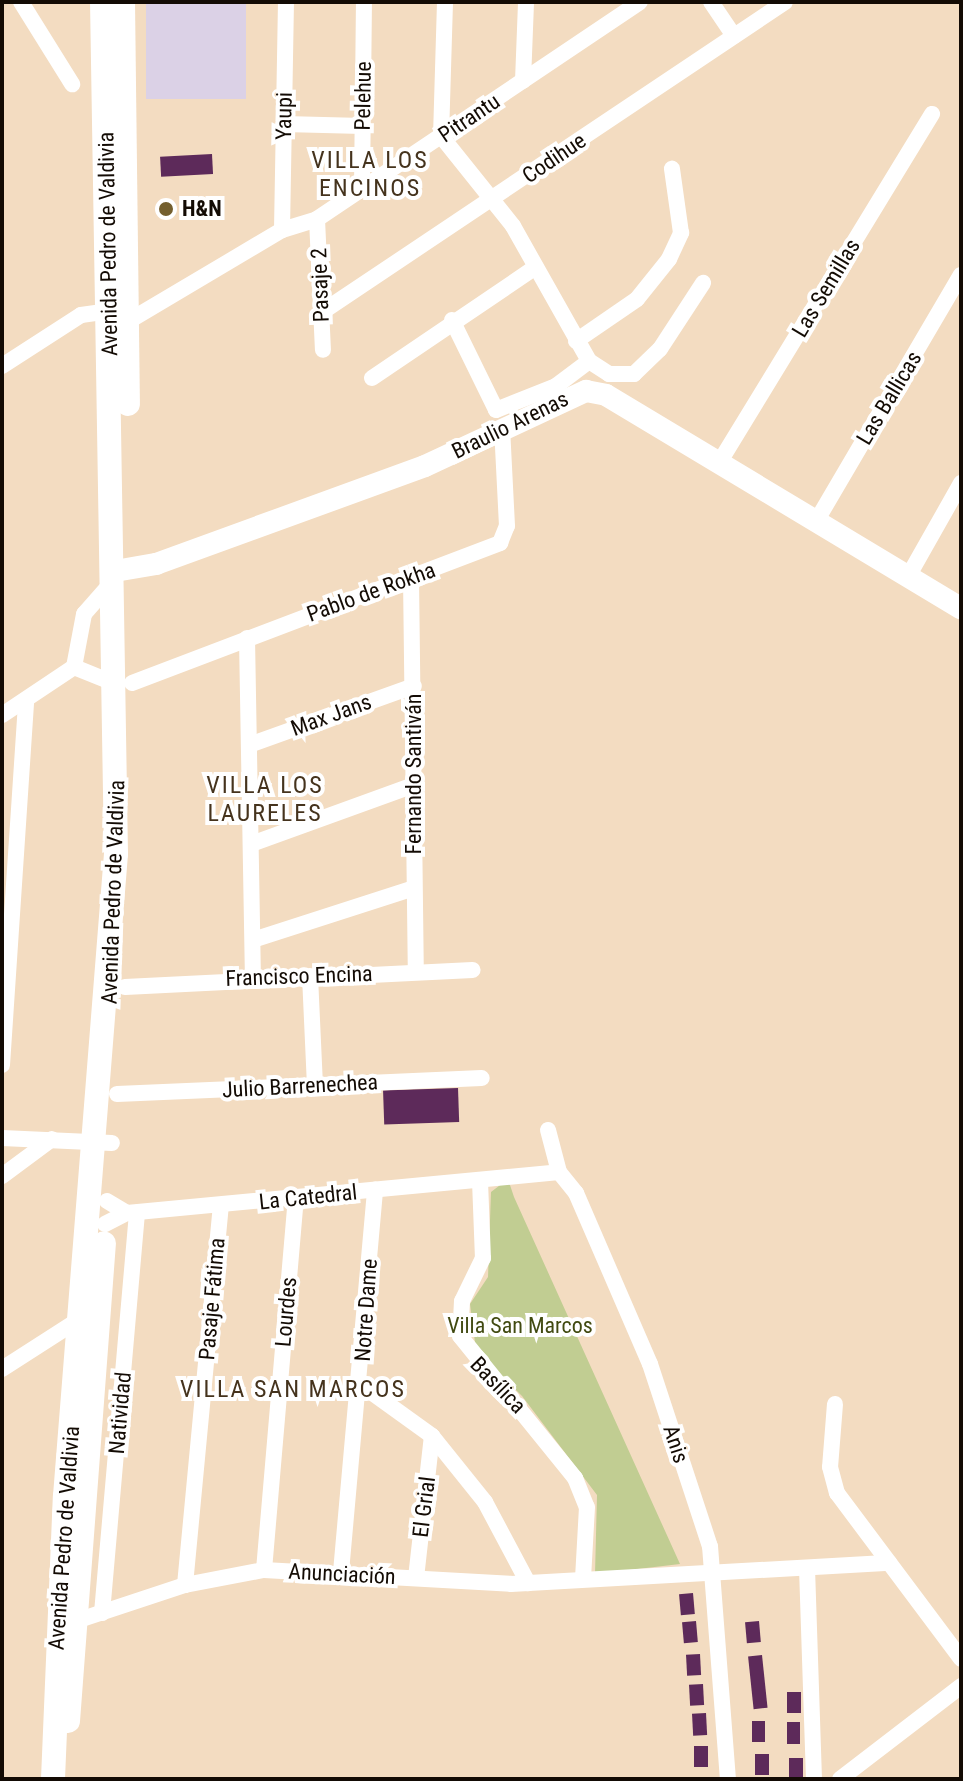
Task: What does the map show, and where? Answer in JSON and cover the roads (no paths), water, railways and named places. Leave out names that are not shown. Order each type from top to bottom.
[{"type":"main road","name":"Avenida Pedro de Valdivia","points":[[102,2],[118,316]]},
{"type":"main road","name":"Avenida Pedro de Valdivia","points":[[53,1779],[66,1624],[119,1213],[104,1142],[117,1094],[125,987],[118,316],[123,2]]},
{"type":"main road","name":"Avenida Pedro de Valdivia","points":[[64,1779],[66,1624],[80,1319],[104,1142],[124,684]]},
{"type":"street","points":[[21,2],[72,84]]},
{"type":"street","name":"Yaupi","points":[[282,230],[286,2]]},
{"type":"street","name":"Pelehue","points":[[362,189],[364,2]]},
{"type":"street","points":[[445,2],[441,136],[488,203],[513,226],[533,269],[589,361],[609,374],[634,374],[703,283]]},
{"type":"street","points":[[523,81],[526,2]]},
{"type":"street","name":"Pitrantu","points":[[2,366],[81,315],[118,316],[282,230],[317,219],[640,2]]},
{"type":"street","points":[[711,2],[734,36]]},
{"type":"street","name":"Codihue","points":[[322,312],[785,2]]},
{"type":"street","name":"Las Semillas","points":[[719,463],[932,114]]},
{"type":"street","points":[[284,124],[363,126]]},
{"type":"street","points":[[576,341],[637,299],[669,259],[681,233],[672,169]]},
{"type":"street","name":"Pasaje 2","points":[[317,219],[323,350]]},
{"type":"street","points":[[372,378],[452,320],[533,269]]},
{"type":"street","name":"Las Ballicas","points":[[817,520],[961,275]]},
{"type":"street","points":[[452,320],[496,410],[556,386],[589,361]]},
{"type":"street","name":"Braulio Arenas","points":[[120,574],[412,471],[502,428],[592,391],[817,520],[961,608]]},
{"type":"street","name":"Pablo de Rokha","points":[[124,684],[411,577],[504,538],[502,428]]},
{"type":"street","points":[[909,575],[961,483]]},
{"type":"street","points":[[2,715],[74,667],[84,614],[120,574]]},
{"type":"street","name":"Fernando Santiván","points":[[411,577],[416,971]]},
{"type":"street","points":[[247,638],[253,977]]},
{"type":"street","points":[[74,667],[124,684]]},
{"type":"street","name":"Max Jans","points":[[249,745],[414,686]]},
{"type":"street","points":[[2,1065],[6,951],[26,700]]},
{"type":"street","points":[[251,844],[414,785]]},
{"type":"street","points":[[253,940],[414,888]]},
{"type":"street","name":"Francisco Encina","points":[[125,987],[253,977],[473,970]]},
{"type":"street","points":[[310,976],[315,1085]]},
{"type":"street","name":"Julio Barrenechea","points":[[117,1094],[482,1078]]},
{"type":"street","name":"Anis","points":[[548,1130],[559,1172],[576,1193],[650,1364],[717,1574],[728,1779]]},
{"type":"street","points":[[2,1138],[104,1142]]},
{"type":"street","points":[[2,1176],[52,1139]]},
{"type":"street","name":"La Catedral","points":[[119,1213],[559,1172]]},
{"type":"street","name":"Basílica","points":[[485,1181],[483,1258],[462,1301],[460,1336],[575,1478],[587,1507],[583,1579]]},
{"type":"street","name":"Notre Dame","points":[[341,1572],[375,1190]]},
{"type":"street","name":"Lourdes","points":[[264,1570],[296,1198]]},
{"type":"street","name":"Pasaje Fátima","points":[[185,1585],[221,1205]]},
{"type":"street","name":"Natividad","points":[[102,1613],[119,1213]]},
{"type":"street","points":[[2,1369],[80,1319]]},
{"type":"street","points":[[360,1384],[432,1436],[485,1502],[528,1583]]},
{"type":"street","points":[[835,1404],[832,1481],[961,1659]]},
{"type":"street","name":"El Grial","points":[[416,1578],[432,1436]]},
{"type":"street","name":"Anunciación","points":[[66,1624],[185,1585],[264,1570],[528,1583],[889,1563]]},
{"type":"street","points":[[807,1568],[814,1779]]},
{"type":"street","points":[[840,1779],[961,1686]]},
{"type":"place","name":"H&N","points":[[166,209]]},
{"type":"district","name":"VILLA LOS ENCINOS","points":[[370,175]]},
{"type":"district","name":"VILLA LOS LAURELES","points":[[265,800]]},
{"type":"district","name":"VILLA SAN MARCOS","points":[[293,1390]]},
{"type":"park label","name":"Villa San Marcos","points":[[520,1326]]}]
